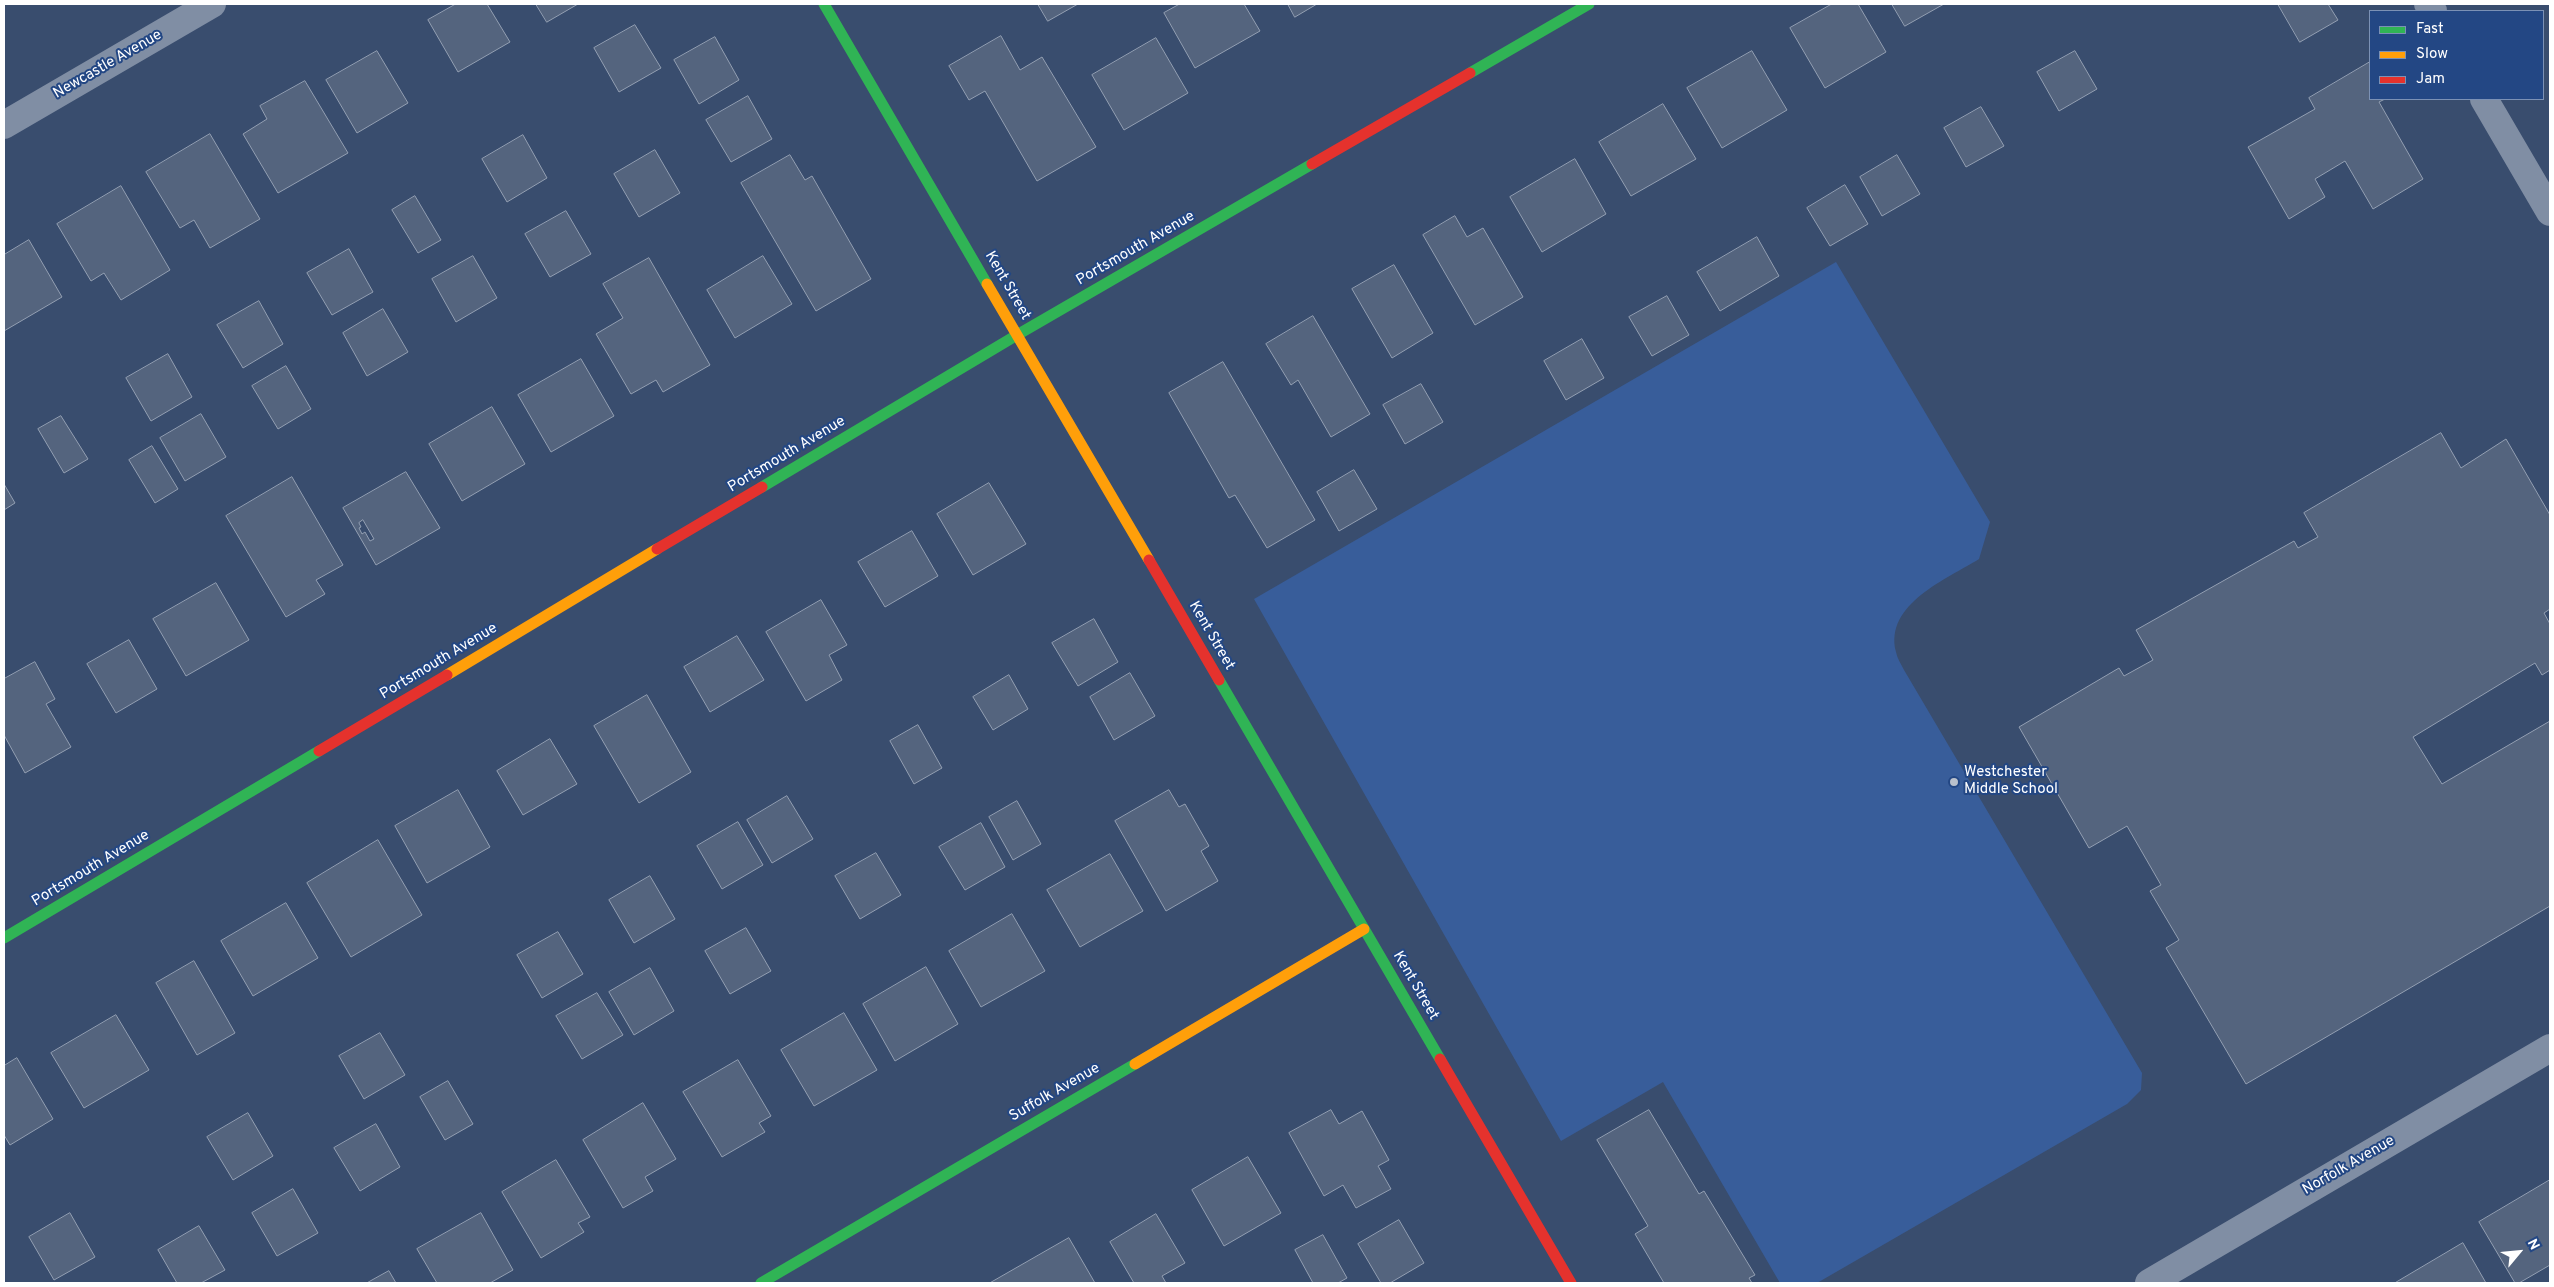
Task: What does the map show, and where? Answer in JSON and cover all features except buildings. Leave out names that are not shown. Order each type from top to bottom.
[{"type":"street","name":"Newcastle Avenue","points":[[4,125],[212,4]]},
{"type":"street","name":"Kent Street","points":[[824,4],[1571,1283]]},
{"type":"street","name":"Portsmouth Avenue","points":[[4,938],[1017,335],[1589,4]]},
{"type":"street","points":[[2485,100],[2550,212]]},
{"type":"street","name":"Suffolk Avenue","points":[[760,1283],[1364,929]]},
{"type":"street","name":"Norfolk Avenue","points":[[2148,1283],[2550,1048]]},
{"type":"shaded area","points":[[1836,262],[1990,522],[1979,559],[1921,595],[1899,620],[1895,635],[1897,656],[2142,1073],[2141,1090],[2127,1104],[1817,1283],[1780,1283],[1663,1082],[1561,1141],[1254,599]]},
{"type":"traffic: fast","points":[[824,4],[987,284]]},
{"type":"traffic: fast","points":[[1470,73],[1589,4]]},
{"type":"traffic: fast","points":[[762,487],[1017,335],[1312,164]]},
{"type":"traffic: fast","points":[[1219,680],[1440,1059]]},
{"type":"traffic: fast","points":[[4,938],[319,751]]},
{"type":"traffic: fast","points":[[761,1283],[1135,1064]]},
{"type":"traffic: slow","points":[[987,284],[1149,560]]},
{"type":"traffic: slow","points":[[447,675],[657,549]]},
{"type":"traffic: slow","points":[[1135,1064],[1364,929]]},
{"type":"traffic: jam","points":[[1312,164],[1470,73]]},
{"type":"traffic: jam","points":[[657,549],[762,487]]},
{"type":"traffic: jam","points":[[1149,560],[1219,680]]},
{"type":"traffic: jam","points":[[319,751],[447,675]]},
{"type":"traffic: jam","points":[[1440,1059],[1571,1283]]},
{"type":"place","name":"Westchester Middle School","points":[[1954,782]]}]
